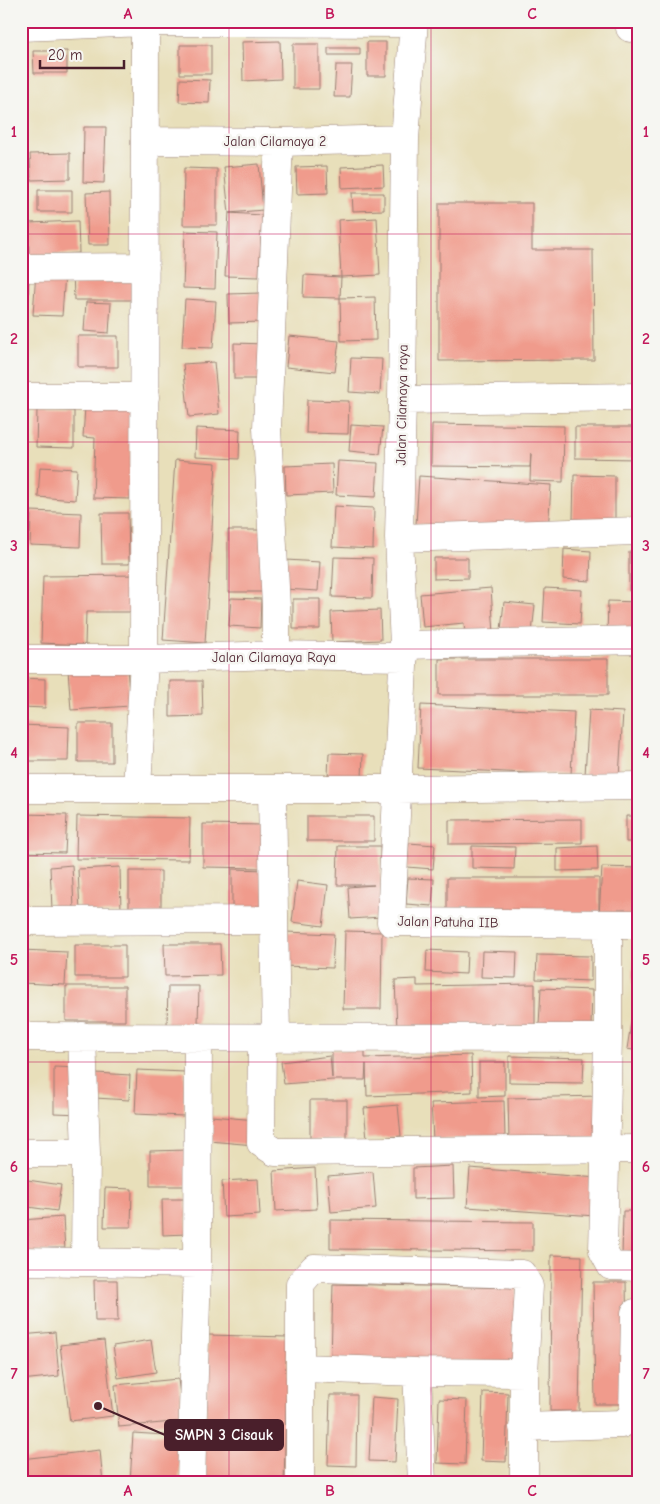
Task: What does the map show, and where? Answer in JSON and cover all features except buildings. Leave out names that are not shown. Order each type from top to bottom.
[{"type":"street","points":[[629,21],[630,28],[639,23]]},
{"type":"street","points":[[21,27],[145,22],[414,22]]},
{"type":"street","points":[[137,789],[144,659],[145,22]]},
{"type":"street","name":"Jalan Cilamaya raya","points":[[397,789],[404,651],[399,538],[405,139],[414,22]]},
{"type":"street","name":"Jalan Cilamaya 2","points":[[145,141],[279,142],[405,139]]},
{"type":"street","points":[[276,655],[276,607],[267,428],[279,142]]},
{"type":"street","points":[[21,268],[145,267]]},
{"type":"street","points":[[21,397],[145,397]]},
{"type":"street","points":[[402,400],[639,397]]},
{"type":"street","points":[[399,538],[639,531]]},
{"type":"street","name":"Jalan Cilamaya Raya","points":[[21,659],[144,659],[276,655],[639,640]]},
{"type":"street","points":[[21,789],[397,789],[639,786]]},
{"type":"street","points":[[272,789],[274,920],[269,1038],[261,1143],[274,1152],[639,1149]]},
{"type":"street","name":"Jalan Patuha IIB","points":[[397,789],[391,922],[639,924]]},
{"type":"street","points":[[21,921],[274,920]]},
{"type":"street","points":[[608,924],[608,1038],[603,1250],[611,1266],[639,1267]]},
{"type":"street","points":[[82,1036],[86,1153],[85,1261]]},
{"type":"street","points":[[21,1037],[608,1038]]},
{"type":"street","points":[[191,1483],[197,1264],[198,1037]]},
{"type":"street","points":[[21,1153],[86,1153]]},
{"type":"street","points":[[21,1261],[197,1264]]},
{"type":"street","points":[[300,1483],[300,1284],[314,1268],[522,1274],[529,1286],[524,1373],[524,1483]]},
{"type":"street","points":[[523,1427],[622,1424],[633,1415],[635,1313]]},
{"type":"street","points":[[300,1368],[524,1373]]},
{"type":"street","points":[[417,1372],[422,1483]]},
{"type":"place","name":"SMPN 3 Cisauk","points":[[98,1406]]}]
